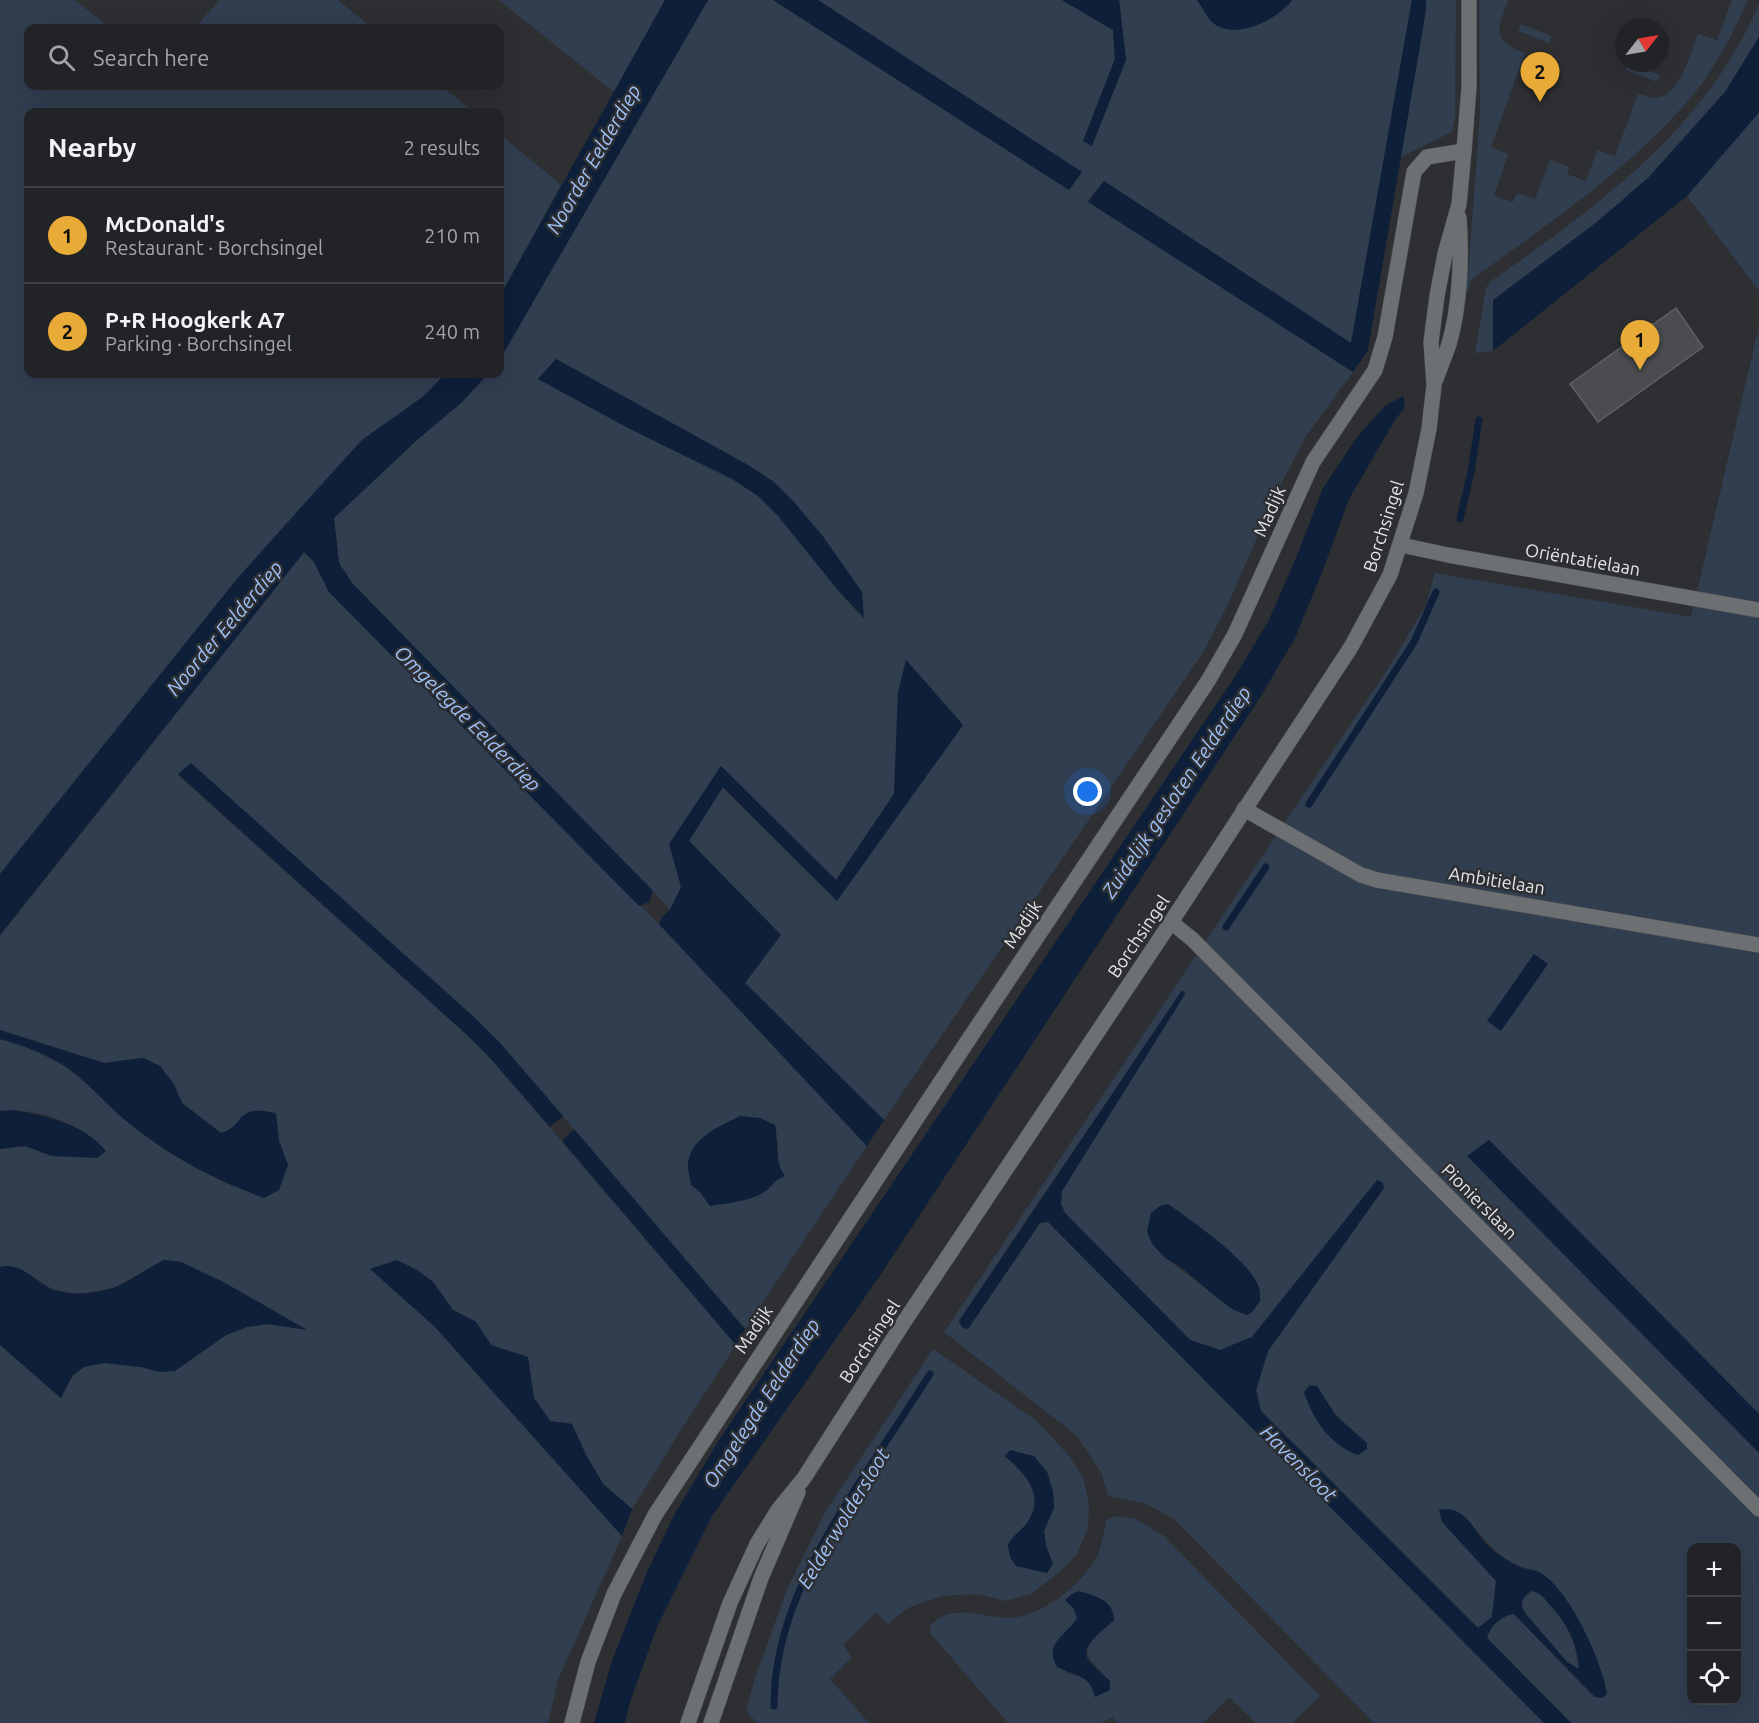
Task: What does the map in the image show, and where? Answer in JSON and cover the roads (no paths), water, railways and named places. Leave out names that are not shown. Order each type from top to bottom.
[{"type":"street","name":"Borchsingel","points":[[688,1723],[712,1651],[743,1571],[757,1544],[778,1510],[804,1479],[904,1322],[1351,648],[1380,595],[1401,545],[1416,493],[1429,429],[1434,385],[1431,342],[1445,254],[1459,204],[1464,151],[1469,87],[1469,0]]},
{"type":"street","name":"Madijk","points":[[572,1723],[588,1662],[614,1594],[655,1515],[1208,681],[1235,634],[1313,462],[1375,370],[1387,328],[1414,172],[1427,157],[1464,151]]},
{"type":"street","name":"Oriëntatielaan","points":[[1401,545],[1438,554],[1759,610]]},
{"type":"street","name":"Ambitielaan","points":[[1244,809],[1361,875],[1377,880],[1759,945]]},
{"type":"street","name":"Pionierslaan","points":[[1171,922],[1192,939],[1759,1509]]},
{"type":"street","name":"Borchsingel","points":[[711,1723],[761,1578],[804,1479]]},
{"type":"water","name":"Noorder Eelderdiep","points":[[665,0],[708,0],[504,352],[504,289]]},
{"type":"water","points":[[773,0],[818,0],[1082,172],[1069,190]]},
{"type":"water","points":[[1062,0],[1119,0],[1126,60],[1092,146],[1083,141],[1115,59],[1113,30]]},
{"type":"water","points":[[1197,0],[1292,0],[1277,15],[1266,21],[1256,26],[1233,30],[1213,23]]},
{"type":"water","points":[[1412,0],[1426,0],[1426,10],[1368,350],[1353,372],[1088,202],[1104,181],[1351,343]]},
{"type":"water","points":[[1759,37],[1759,112],[1756,116],[1687,196],[1493,351],[1493,300],[1597,222],[1648,178],[1725,92]]},
{"type":"water","points":[[556,359],[748,465],[774,482],[822,535],[862,592],[864,618],[837,589],[778,516],[758,496],[732,479],[628,428],[538,379]]},
{"type":"water","points":[[441,378],[484,378],[461,403],[418,439],[334,518],[339,563],[352,583],[653,891],[649,902],[639,906],[329,592],[314,562],[304,552],[0,935],[0,874],[237,579],[362,440],[424,396]]},
{"type":"water","points":[[1403,396],[1405,407],[1349,499],[1295,638],[1261,696],[881,1274],[712,1516],[657,1627],[630,1702],[625,1723],[594,1723],[612,1661],[647,1572],[674,1515],[719,1440],[1234,678],[1268,622],[1323,488],[1357,437],[1385,406]]},
{"type":"water","points":[[906,660],[963,725],[837,901],[723,787],[689,841],[781,935],[745,983],[884,1120],[867,1146],[659,924],[670,910],[681,887],[669,844],[721,766],[836,880],[894,794],[898,692]]},
{"type":"water","points":[[191,763],[475,1018],[500,1043],[563,1116],[550,1127],[466,1034],[178,774]]},
{"type":"water","points":[[1534,954],[1548,964],[1501,1031],[1487,1021]]},
{"type":"water","name":"Havensloot","points":[[1182,990],[1185,994],[1062,1191],[1061,1204],[1065,1213],[1190,1340],[1220,1350],[1252,1337],[1377,1180],[1383,1183],[1384,1188],[1268,1351],[1256,1390],[1261,1411],[1478,1628],[1492,1617],[1496,1581],[1442,1522],[1439,1510],[1457,1511],[1497,1554],[1526,1569],[1539,1572],[1550,1580],[1562,1593],[1591,1645],[1607,1694],[1602,1698],[1595,1697],[1514,1614],[1505,1617],[1493,1625],[1487,1638],[1571,1723],[1544,1723],[1048,1222],[1040,1223],[968,1329],[962,1327],[959,1321]],"holes":[[[1531,1591],[1544,1598],[1566,1627],[1574,1642],[1579,1669],[1567,1662],[1525,1613],[1522,1601]]]},
{"type":"water","points":[[0,1030],[104,1063],[143,1058],[160,1066],[173,1083],[182,1103],[221,1133],[234,1126],[247,1113],[265,1111],[276,1113],[279,1141],[288,1165],[279,1190],[264,1198],[191,1165],[141,1133],[71,1071],[40,1053],[0,1039]]},
{"type":"water","points":[[14,1110],[52,1118],[76,1128],[87,1134],[106,1151],[97,1158],[52,1156],[25,1146],[0,1149],[0,1111]]},
{"type":"water","points":[[740,1116],[760,1118],[775,1125],[779,1165],[785,1176],[757,1196],[710,1206],[699,1191],[691,1185],[689,1157],[699,1141],[723,1124]]},
{"type":"water","points":[[574,1129],[745,1329],[736,1345],[562,1141]]},
{"type":"water","points":[[1489,1140],[1759,1414],[1759,1453],[1467,1156]]},
{"type":"water","points":[[1168,1204],[1232,1253],[1253,1276],[1259,1287],[1260,1301],[1253,1311],[1247,1315],[1232,1309],[1182,1268],[1164,1257],[1152,1244],[1147,1232],[1151,1213],[1160,1206]]},
{"type":"water","points":[[164,1260],[181,1262],[225,1283],[307,1330],[267,1324],[247,1327],[226,1335],[175,1371],[159,1372],[141,1367],[104,1363],[84,1367],[72,1376],[61,1398],[0,1345],[0,1267],[15,1267],[54,1290],[84,1293],[100,1291],[121,1284]]},
{"type":"water","points":[[397,1260],[417,1270],[433,1282],[453,1310],[476,1322],[491,1345],[528,1357],[534,1398],[550,1421],[572,1424],[603,1484],[632,1509],[622,1536],[435,1327],[370,1269]]},
{"type":"water","points":[[1310,1385],[1317,1386],[1336,1416],[1367,1443],[1367,1449],[1358,1455],[1348,1451],[1331,1438],[1312,1412],[1304,1392]]},
{"type":"water","points":[[1010,1450],[1034,1456],[1047,1472],[1053,1491],[1054,1508],[1044,1531],[1046,1546],[1053,1564],[1047,1573],[1016,1566],[1010,1557],[1008,1545],[1029,1520],[1035,1501],[1025,1476],[1005,1456]]},
{"type":"water","points":[[1079,1591],[1103,1600],[1111,1607],[1113,1613],[1114,1620],[1094,1639],[1087,1650],[1089,1661],[1110,1681],[1110,1690],[1095,1697],[1093,1689],[1086,1680],[1057,1667],[1053,1659],[1054,1646],[1077,1618],[1074,1609],[1065,1600]]},
{"type":"waterway","points":[[1460,519],[1471,472],[1479,420]]},
{"type":"waterway","points":[[1309,804],[1414,642],[1436,592]]},
{"type":"waterway","points":[[1226,927],[1266,867]]},
{"type":"waterway","name":"Eelderwoldersloot","points":[[774,1706],[781,1647],[799,1591],[826,1538],[857,1486],[930,1374]]},
{"type":"place","name":"P+R Hoogkerk A7","points":[[1540,102]]},
{"type":"place","name":"McDonald's","points":[[1640,370]]},
{"type":"water label","name":"Omgelegde Eelderdiep","points":[[468,718]]},
{"type":"water label","name":"Zuidelijk gesloten Eelderdiep","points":[[1176,792]]},
{"type":"water label","name":"Omgelegde Eelderdiep","points":[[761,1403]]}]
